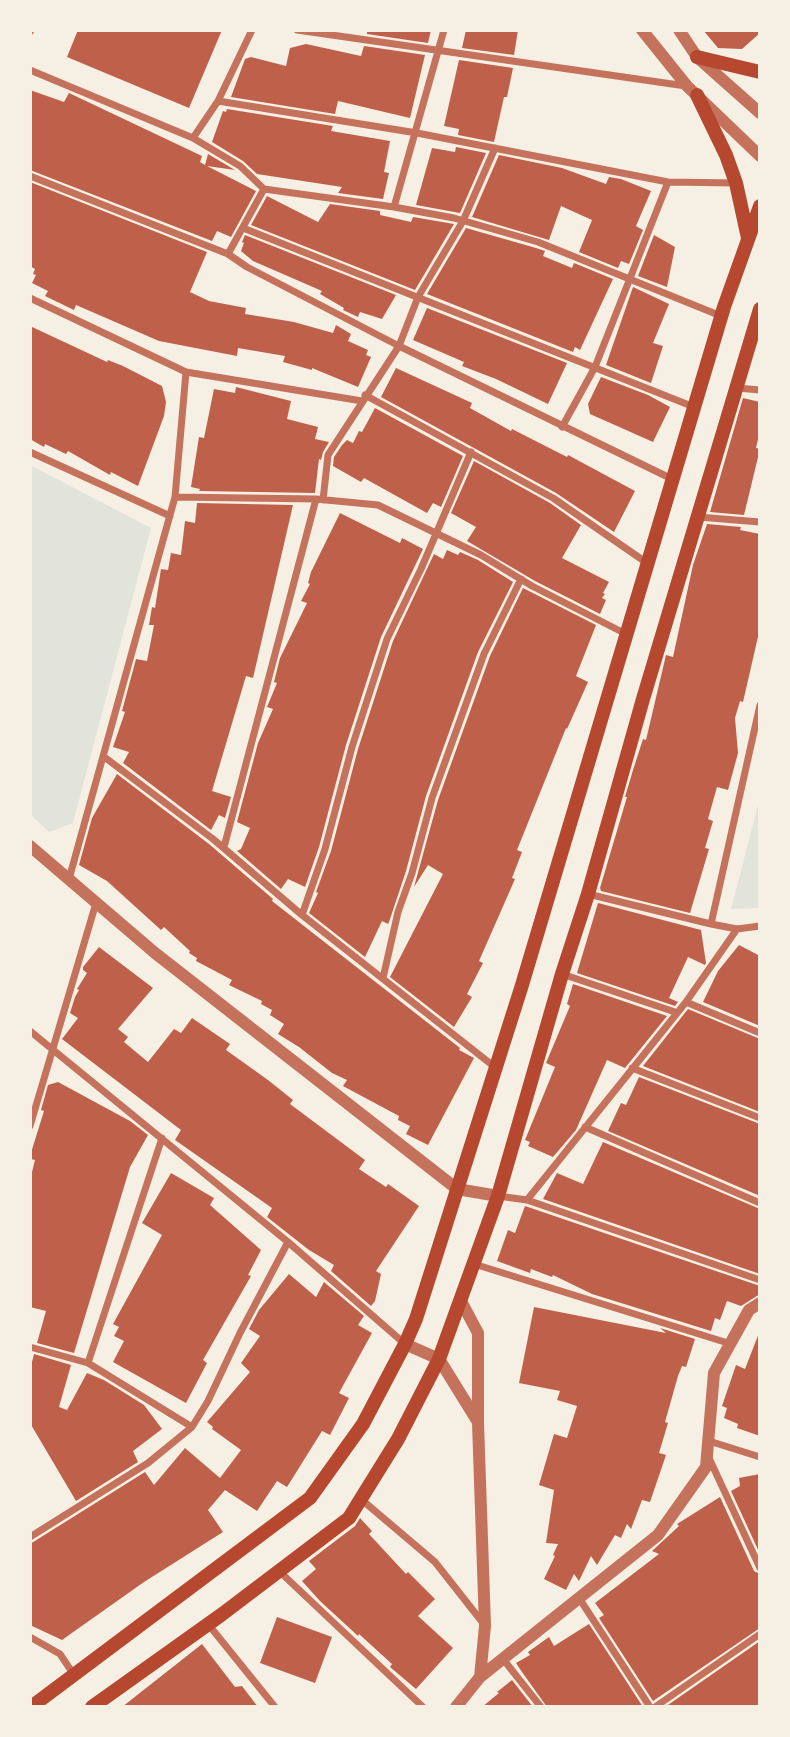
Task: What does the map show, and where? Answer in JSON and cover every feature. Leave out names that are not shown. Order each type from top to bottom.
[{"type":"main road","points":[[697,57],[760,72]]},
{"type":"main road","points":[[692,91],[726,155],[736,183],[748,239]]},
{"type":"main road","points":[[31,1707],[310,1498],[363,1424],[405,1345],[416,1319],[496,1068],[721,316],[760,206]]},
{"type":"main road","points":[[92,1707],[349,1518],[398,1438],[439,1359],[498,1196],[760,309]]},
{"type":"street","points":[[193,138],[218,101],[252,30]]},
{"type":"street","points":[[297,30],[439,49],[692,91]]},
{"type":"street","points":[[394,207],[444,30]]},
{"type":"street","points":[[642,30],[692,91],[760,156]]},
{"type":"street","points":[[678,30],[697,57],[760,113]]},
{"type":"street","points":[[30,71],[193,138],[240,166],[264,189],[394,207],[463,221],[538,242],[721,316]]},
{"type":"street","points":[[218,101],[417,133],[668,182],[736,183]]},
{"type":"street","points":[[225,847],[319,499],[328,455],[399,346],[418,297],[463,221],[495,148]]},
{"type":"street","points":[[30,176],[228,254],[247,267],[399,346],[672,480]]},
{"type":"street","points":[[562,427],[595,366],[668,182]]},
{"type":"street","points":[[228,254],[264,189]]},
{"type":"street","points":[[243,228],[694,407]]},
{"type":"street","points":[[30,298],[186,372],[364,398],[471,452],[553,498],[648,563]]},
{"type":"street","points":[[69,879],[175,497],[186,372]]},
{"type":"street","points":[[736,388],[760,390]]},
{"type":"street","points":[[30,452],[170,516]]},
{"type":"street","points":[[302,915],[325,849],[352,747],[387,639],[471,452]]},
{"type":"street","points":[[175,497],[319,499],[378,505],[481,555],[626,634]]},
{"type":"street","points":[[698,517],[760,522]]},
{"type":"street","points":[[383,978],[398,912],[412,873],[432,798],[484,654],[521,579]]},
{"type":"street","points":[[710,924],[760,705]]},
{"type":"street","points":[[103,756],[225,847],[302,915],[496,1068]]},
{"type":"street","points":[[30,846],[155,953],[457,1189],[527,1200],[760,1280]]},
{"type":"street","points":[[588,894],[710,924],[737,929],[760,926]]},
{"type":"street","points":[[30,1126],[96,902]]},
{"type":"street","points":[[527,1200],[675,1012],[686,1002],[737,929]]},
{"type":"street","points":[[562,974],[675,1012]]},
{"type":"street","points":[[686,1002],[760,1033]]},
{"type":"street","points":[[30,1031],[288,1242],[405,1345],[439,1359],[478,1423]]},
{"type":"street","points":[[632,1068],[760,1118]]},
{"type":"street","points":[[586,1127],[760,1203]]},
{"type":"street","points":[[88,1363],[162,1138]]},
{"type":"street","points":[[30,1537],[148,1463],[192,1427],[208,1401],[288,1242]]},
{"type":"street","points":[[474,1264],[731,1344]]},
{"type":"street","points":[[461,1301],[478,1333],[478,1423],[485,1626],[480,1677]]},
{"type":"street","points":[[456,1707],[480,1677],[658,1535],[706,1467],[714,1373],[749,1310],[760,1303]]},
{"type":"street","points":[[30,1347],[88,1363],[192,1427]]},
{"type":"street","points":[[709,1441],[760,1457]]},
{"type":"street","points":[[707,1455],[760,1568]]},
{"type":"street","points":[[362,1500],[435,1562],[485,1626]]},
{"type":"street","points":[[279,1571],[423,1707]]},
{"type":"street","points":[[579,1598],[652,1707],[760,1634]]},
{"type":"street","points":[[208,1624],[275,1707]]},
{"type":"street","points":[[30,1637],[61,1654],[74,1676]]},
{"type":"street","points":[[503,1659],[541,1707]]},
{"type":"shaded area","points":[[30,465],[151,528],[73,823],[49,832],[30,814]]},
{"type":"shaded area","points":[[760,797],[760,908],[731,909]]},
{"type":"building","points":[[78,30],[222,30],[189,108],[67,57]]},
{"type":"building","points":[[367,30],[431,30],[428,43],[367,34]]},
{"type":"building","points":[[466,30],[518,30],[514,55],[462,48]]},
{"type":"building","points":[[703,30],[760,30],[760,33],[742,49],[718,48]]},
{"type":"building","points":[[306,44],[361,56],[364,46],[425,55],[410,118],[338,101],[335,114],[231,97],[245,59],[251,57],[286,66],[290,48]]},
{"type":"building","points":[[459,60],[513,68],[494,142],[458,135],[459,129],[444,126]]},
{"type":"building","points":[[30,90],[64,102],[69,93],[202,156],[200,162],[205,165],[208,154],[235,170],[207,166],[256,191],[231,237],[217,231],[212,241],[30,170]]},
{"type":"building","points":[[227,109],[333,126],[331,131],[390,141],[384,172],[389,173],[383,199],[338,193],[342,187],[257,174],[243,161],[212,142],[223,111],[226,112]]},
{"type":"building","points":[[456,147],[486,153],[460,213],[416,205],[432,148],[455,152]]},
{"type":"building","points":[[499,155],[562,168],[606,184],[609,177],[621,179],[651,191],[636,226],[643,230],[629,264],[621,261],[618,268],[579,252],[592,220],[561,206],[549,240],[472,217]]},
{"type":"building","points":[[30,182],[207,252],[190,292],[209,301],[246,308],[245,314],[294,322],[333,333],[336,325],[351,334],[348,341],[368,350],[366,355],[371,357],[358,387],[312,368],[283,362],[285,356],[238,348],[237,356],[159,341],[76,305],[74,310],[45,296],[48,291],[32,283],[36,275],[33,274],[35,269],[30,266]]},
{"type":"building","points":[[267,196],[318,222],[330,204],[380,211],[380,215],[411,222],[413,217],[454,224],[415,290],[251,225]]},
{"type":"building","points":[[466,228],[545,251],[543,256],[572,268],[574,263],[613,279],[580,350],[575,347],[573,352],[427,294]]},
{"type":"building","points":[[245,235],[396,295],[382,319],[360,312],[358,317],[320,294],[322,291],[253,261],[241,251]]},
{"type":"building","points":[[654,235],[675,247],[667,287],[638,276]]},
{"type":"building","points":[[633,287],[669,304],[653,343],[663,346],[651,383],[606,365]]},
{"type":"building","points":[[427,308],[567,363],[548,404],[462,366],[464,362],[413,340]]},
{"type":"building","points":[[30,326],[162,386],[166,402],[164,416],[138,486],[111,472],[110,475],[68,451],[66,454],[30,439]]},
{"type":"building","points":[[396,368],[472,403],[470,408],[511,431],[512,429],[567,457],[568,455],[635,491],[614,532],[556,493],[381,397]]},
{"type":"building","points":[[601,377],[648,395],[670,407],[653,442],[590,414],[588,404]]},
{"type":"building","points":[[236,387],[291,401],[287,419],[318,427],[315,439],[329,442],[321,460],[319,459],[315,493],[199,491],[200,489],[191,487],[199,437],[204,438],[214,389],[235,393]]},
{"type":"building","points":[[743,398],[760,402],[760,430],[756,448],[760,449],[744,515],[710,512]]},
{"type":"building","points":[[375,408],[463,456],[441,507],[433,503],[427,513],[364,478],[361,482],[333,466],[334,457],[342,445],[347,440],[353,443]]},
{"type":"building","points":[[474,461],[550,503],[581,525],[562,558],[609,582],[603,593],[605,594],[602,598],[606,600],[600,614],[535,581],[467,541],[476,527],[451,513]]},
{"type":"building","points":[[197,503],[293,505],[253,678],[246,676],[212,791],[231,797],[225,818],[219,815],[211,830],[123,763],[129,752],[113,747],[125,712],[122,711],[136,659],[147,661],[154,625],[149,625],[152,607],[155,608],[161,569],[168,570],[171,553],[181,555],[185,521],[195,523]]},
{"type":"building","points":[[340,513],[400,543],[402,538],[423,549],[381,637],[305,887],[288,879],[281,889],[237,851],[241,849],[250,828],[237,822],[258,743],[273,709],[267,707],[277,683],[274,682],[280,658],[307,603],[301,601],[310,584],[311,572]]},
{"type":"building","points":[[707,524],[741,527],[740,530],[760,534],[760,628],[743,702],[740,701],[735,718],[738,753],[728,790],[717,787],[708,819],[713,821],[705,848],[709,849],[690,913],[601,891],[600,888],[633,770],[643,739],[646,740],[666,655],[673,657],[693,565]]},
{"type":"building","points":[[447,550],[478,560],[513,582],[478,652],[426,796],[389,922],[388,924],[382,921],[365,957],[309,913],[331,851],[358,749],[393,641],[434,554],[443,559]]},
{"type":"building","points":[[523,588],[596,625],[576,676],[588,682],[566,728],[517,850],[522,852],[512,878],[515,879],[479,961],[483,963],[467,994],[472,997],[454,1027],[390,977],[443,874],[428,865],[414,887],[438,800],[490,656]]},
{"type":"building","points":[[117,774],[209,844],[273,899],[272,901],[460,1048],[459,1050],[474,1058],[428,1145],[406,1134],[410,1126],[398,1120],[399,1116],[343,1086],[347,1080],[332,1073],[278,1034],[284,1024],[270,1015],[272,1010],[261,1004],[262,1001],[229,985],[232,980],[196,961],[197,958],[164,927],[161,930],[107,881],[79,865],[92,818]]},
{"type":"building","points":[[598,903],[701,930],[706,963],[705,965],[688,957],[669,998],[678,1002],[675,1006],[577,973]]},
{"type":"building","points":[[739,945],[760,956],[760,1026],[703,1002],[718,971]]},
{"type":"building","points":[[99,947],[153,988],[118,1029],[128,1037],[124,1042],[148,1062],[174,1029],[181,1033],[192,1018],[230,1044],[226,1050],[293,1100],[290,1104],[365,1160],[359,1169],[386,1187],[388,1184],[419,1206],[376,1271],[381,1274],[375,1301],[371,1306],[331,1271],[334,1265],[309,1250],[267,1217],[272,1208],[175,1140],[181,1130],[62,1039],[78,1018],[70,1013],[79,990],[77,989],[87,973],[83,967]]},
{"type":"building","points":[[573,984],[667,1016],[625,1068],[607,1060],[576,1130],[553,1157],[528,1146],[530,1142],[525,1140],[555,1067],[546,1063],[570,1006],[567,1004]]},
{"type":"building","points":[[688,1009],[760,1039],[760,1112],[643,1066]]},
{"type":"building","points":[[639,1077],[760,1124],[760,1196],[608,1131],[621,1103],[626,1105]]},
{"type":"building","points":[[58,1082],[130,1121],[148,1135],[130,1167],[74,1353],[37,1343],[46,1311],[30,1307],[30,1180],[35,1160],[30,1159],[30,1156],[44,1111],[41,1110],[48,1085]]},
{"type":"building","points":[[603,1142],[760,1209],[760,1274],[543,1199],[557,1173],[583,1184]]},
{"type":"building","points":[[171,1173],[214,1198],[210,1205],[261,1250],[248,1275],[251,1276],[203,1360],[207,1363],[186,1403],[113,1362],[124,1341],[114,1336],[119,1327],[113,1324],[162,1235],[142,1223]]},
{"type":"building","points":[[525,1206],[760,1286],[760,1294],[741,1306],[727,1301],[720,1320],[715,1318],[711,1331],[592,1294],[553,1275],[552,1277],[531,1269],[530,1273],[497,1261],[508,1230],[515,1233]]},
{"type":"building","points":[[289,1274],[316,1297],[324,1282],[364,1316],[358,1325],[372,1333],[339,1393],[349,1398],[330,1435],[322,1431],[287,1487],[277,1481],[257,1511],[225,1490],[208,1510],[223,1532],[144,1582],[62,1640],[30,1625],[30,1544],[145,1472],[154,1485],[185,1448],[220,1478],[241,1450],[212,1429],[207,1422],[250,1372],[241,1363],[260,1336],[249,1329],[259,1310]]},
{"type":"building","points":[[534,1307],[666,1333],[660,1328],[695,1339],[686,1367],[682,1366],[678,1376],[665,1422],[668,1423],[659,1453],[666,1455],[650,1502],[642,1500],[631,1529],[627,1524],[621,1538],[615,1535],[597,1565],[591,1556],[579,1581],[574,1574],[566,1590],[544,1579],[558,1544],[546,1543],[554,1490],[539,1485],[554,1434],[567,1438],[577,1406],[557,1400],[560,1391],[519,1383]]},
{"type":"building","points":[[759,1333],[760,1436],[737,1428],[738,1424],[724,1418],[727,1408],[722,1406],[736,1365],[745,1369]]},
{"type":"building","points":[[34,1354],[71,1365],[59,1407],[67,1410],[87,1373],[104,1380],[144,1405],[162,1429],[133,1451],[138,1462],[76,1501],[30,1423],[30,1370]]},
{"type":"building","points":[[760,1474],[760,1554],[731,1491],[740,1486],[739,1478]]},
{"type":"building","points":[[720,1497],[754,1571],[760,1574],[760,1628],[653,1701],[599,1618],[604,1615],[595,1603],[659,1554],[652,1551],[679,1526],[677,1524]]},
{"type":"building","points":[[360,1518],[372,1531],[369,1534],[406,1574],[408,1572],[435,1599],[418,1616],[453,1648],[416,1689],[390,1667],[392,1664],[320,1601],[302,1581],[316,1569],[309,1561],[355,1526]]},
{"type":"building","points":[[277,1617],[332,1637],[315,1683],[260,1663]]},
{"type":"building","points":[[589,1624],[643,1707],[547,1707],[516,1663],[530,1655],[528,1652],[549,1637],[554,1646]]},
{"type":"building","points":[[760,1641],[760,1707],[665,1707]]},
{"type":"building","points":[[202,1644],[235,1687],[242,1686],[258,1707],[122,1707]]},
{"type":"building","points":[[512,1680],[533,1707],[482,1707],[499,1693],[497,1692]]}]
